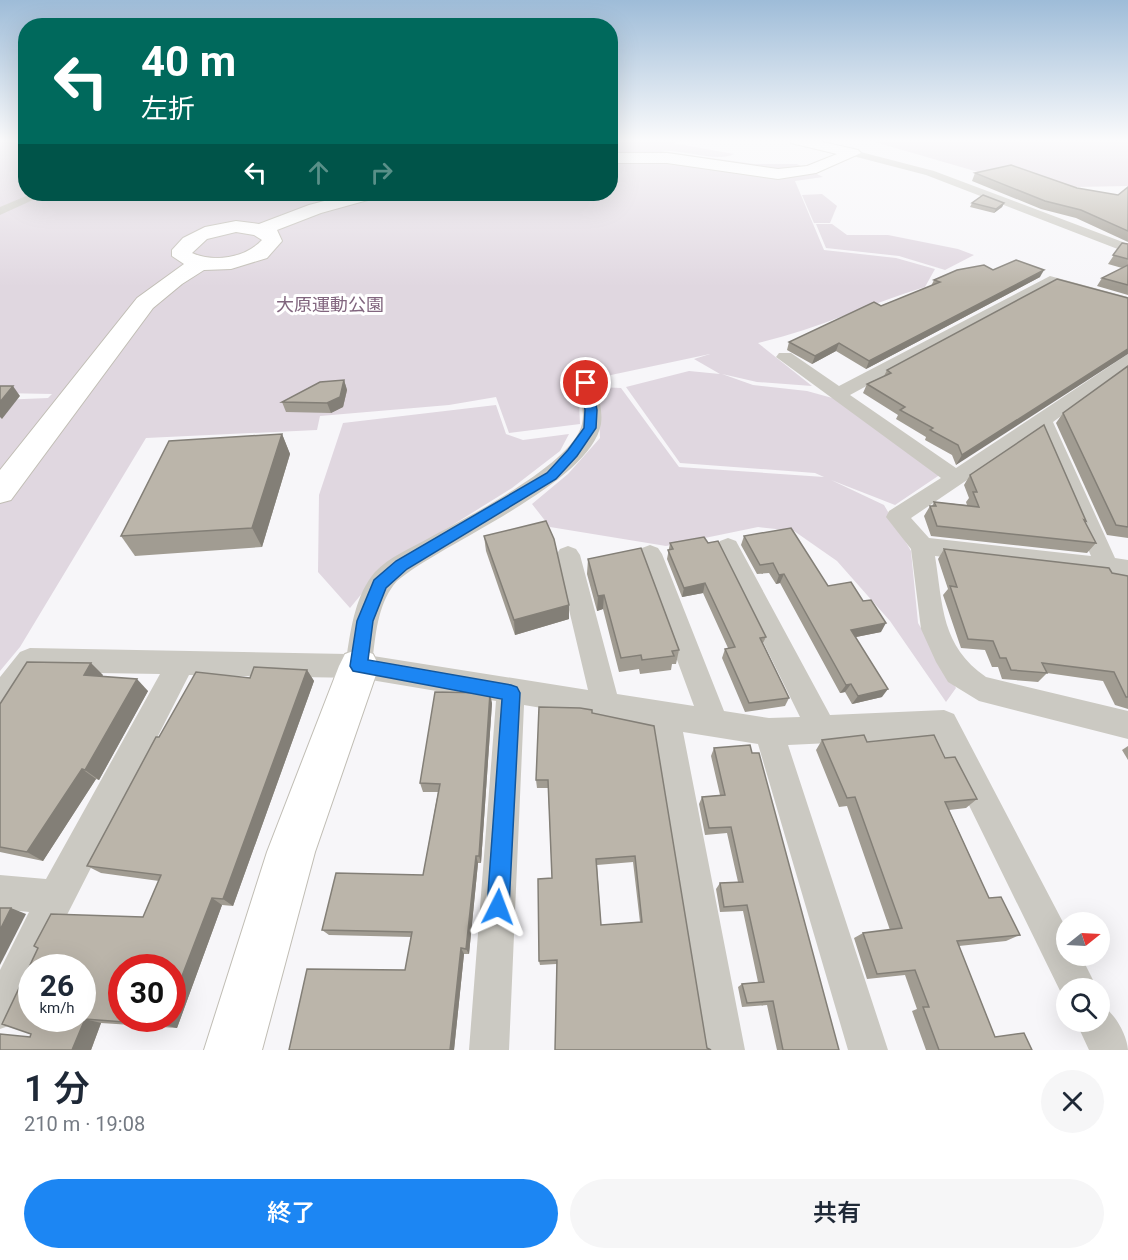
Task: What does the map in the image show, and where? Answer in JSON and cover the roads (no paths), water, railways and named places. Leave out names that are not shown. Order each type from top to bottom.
[{"type":"street","points":[[972,189],[1128,249]]},
{"type":"street","points":[[0,211],[24,201]]},
{"type":"street","points":[[261,230],[270,235],[272,241],[260,254],[231,263],[199,264],[182,256],[182,250],[196,237],[224,229],[261,230],[315,209],[344,201]]},
{"type":"street","points":[[0,492],[145,303],[174,279],[199,264]]},
{"type":"street","points":[[838,394],[1050,280],[1128,302]]},
{"type":"street","points":[[784,357],[954,477]]},
{"type":"street","points":[[1126,363],[897,517],[922,546],[934,629],[945,654],[957,673],[979,688],[1128,725]]},
{"type":"street","points":[[233,1050],[291,852],[359,666],[365,621],[380,585],[402,565],[551,476],[573,453],[590,428],[591,410],[586,383]]},
{"type":"street","points":[[1043,420],[1117,568]]},
{"type":"street","points":[[922,546],[1117,568]]},
{"type":"street","points":[[728,547],[822,730]]},
{"type":"street","points":[[650,554],[715,724]]},
{"type":"street","points":[[568,555],[606,707]]},
{"type":"street","points":[[0,698],[30,660],[182,661],[359,666],[511,693],[769,732],[944,724],[1073,978]]},
{"type":"street","points":[[0,1010],[55,897],[182,661]]},
{"type":"street","points":[[489,1050],[511,693]]},
{"type":"street","points":[[666,716],[724,1050]]},
{"type":"street","points":[[769,732],[868,1050]]},
{"type":"street","points":[[0,892],[55,897]]},
{"type":"street","points":[[1100,1032],[1110,1050]]},
{"type":"park label","name":"大原運動公園","points":[[330,304]]}]
